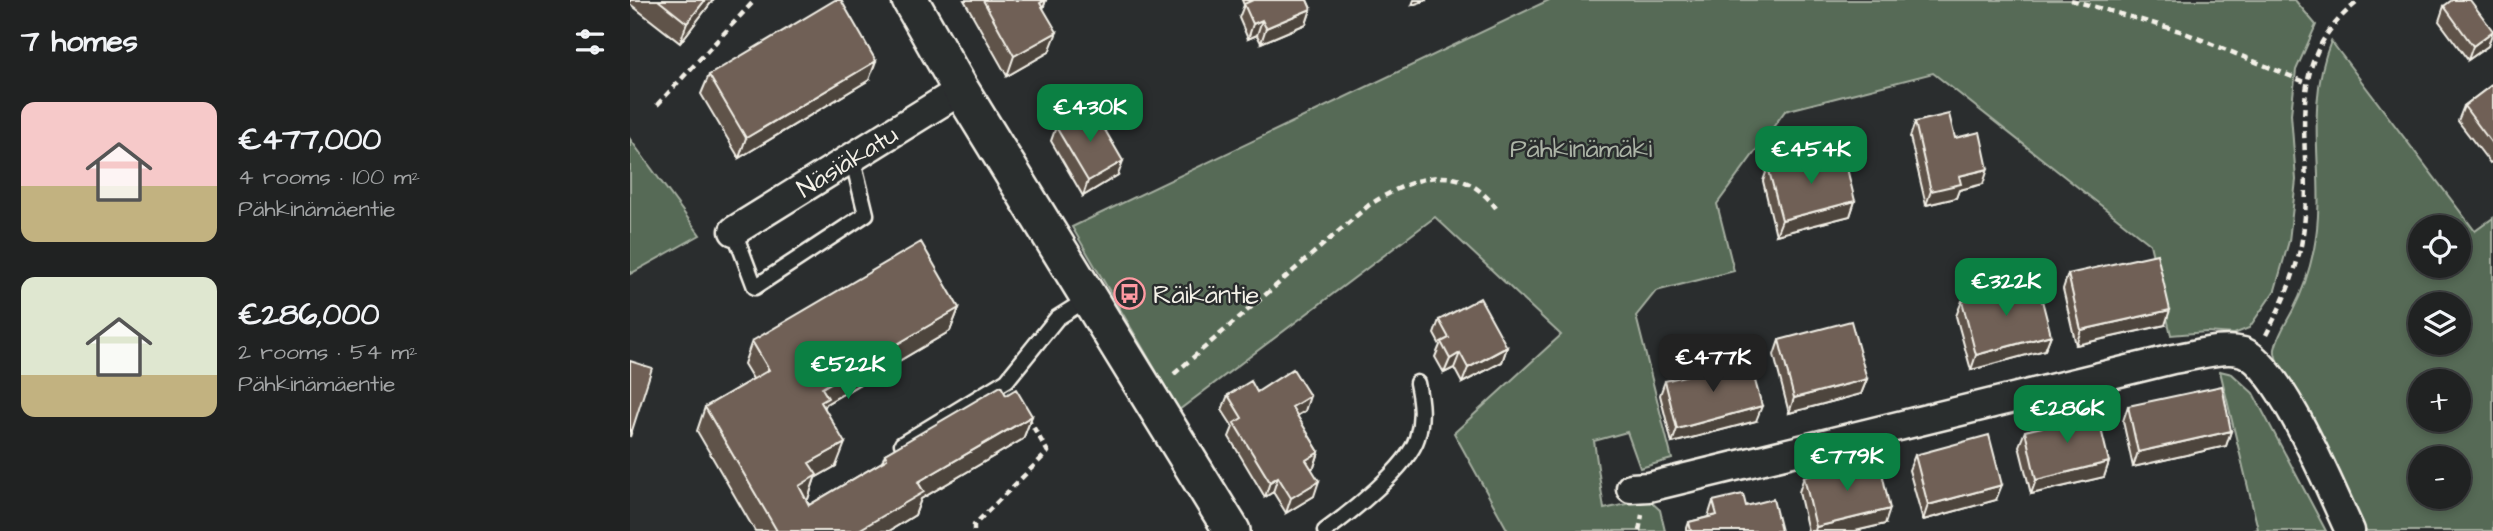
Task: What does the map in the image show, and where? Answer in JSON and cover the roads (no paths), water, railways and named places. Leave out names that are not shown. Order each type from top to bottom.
[{"type":"street","points":[[910,0],[961,90],[1232,531]]},
{"type":"street","name":"Näsiäkatu","points":[[734,231],[961,90]]},
{"type":"street","points":[[1631,488],[1649,487],[2173,359],[2240,351],[2255,358],[2290,407],[2350,531]]},
{"type":"lane","points":[[734,231],[755,287],[866,214],[852,158]]},
{"type":"lane","points":[[889,452],[1007,380],[1057,318],[1089,298]]},
{"type":"lane","points":[[1325,531],[1353,511],[1390,474],[1416,440],[1422,409],[1417,383]]},
{"type":"place","name":"Räikäntie","points":[[1130,294]]},
{"type":"park label","name":"Pähkinämäki","points":[[1581,148]]}]
